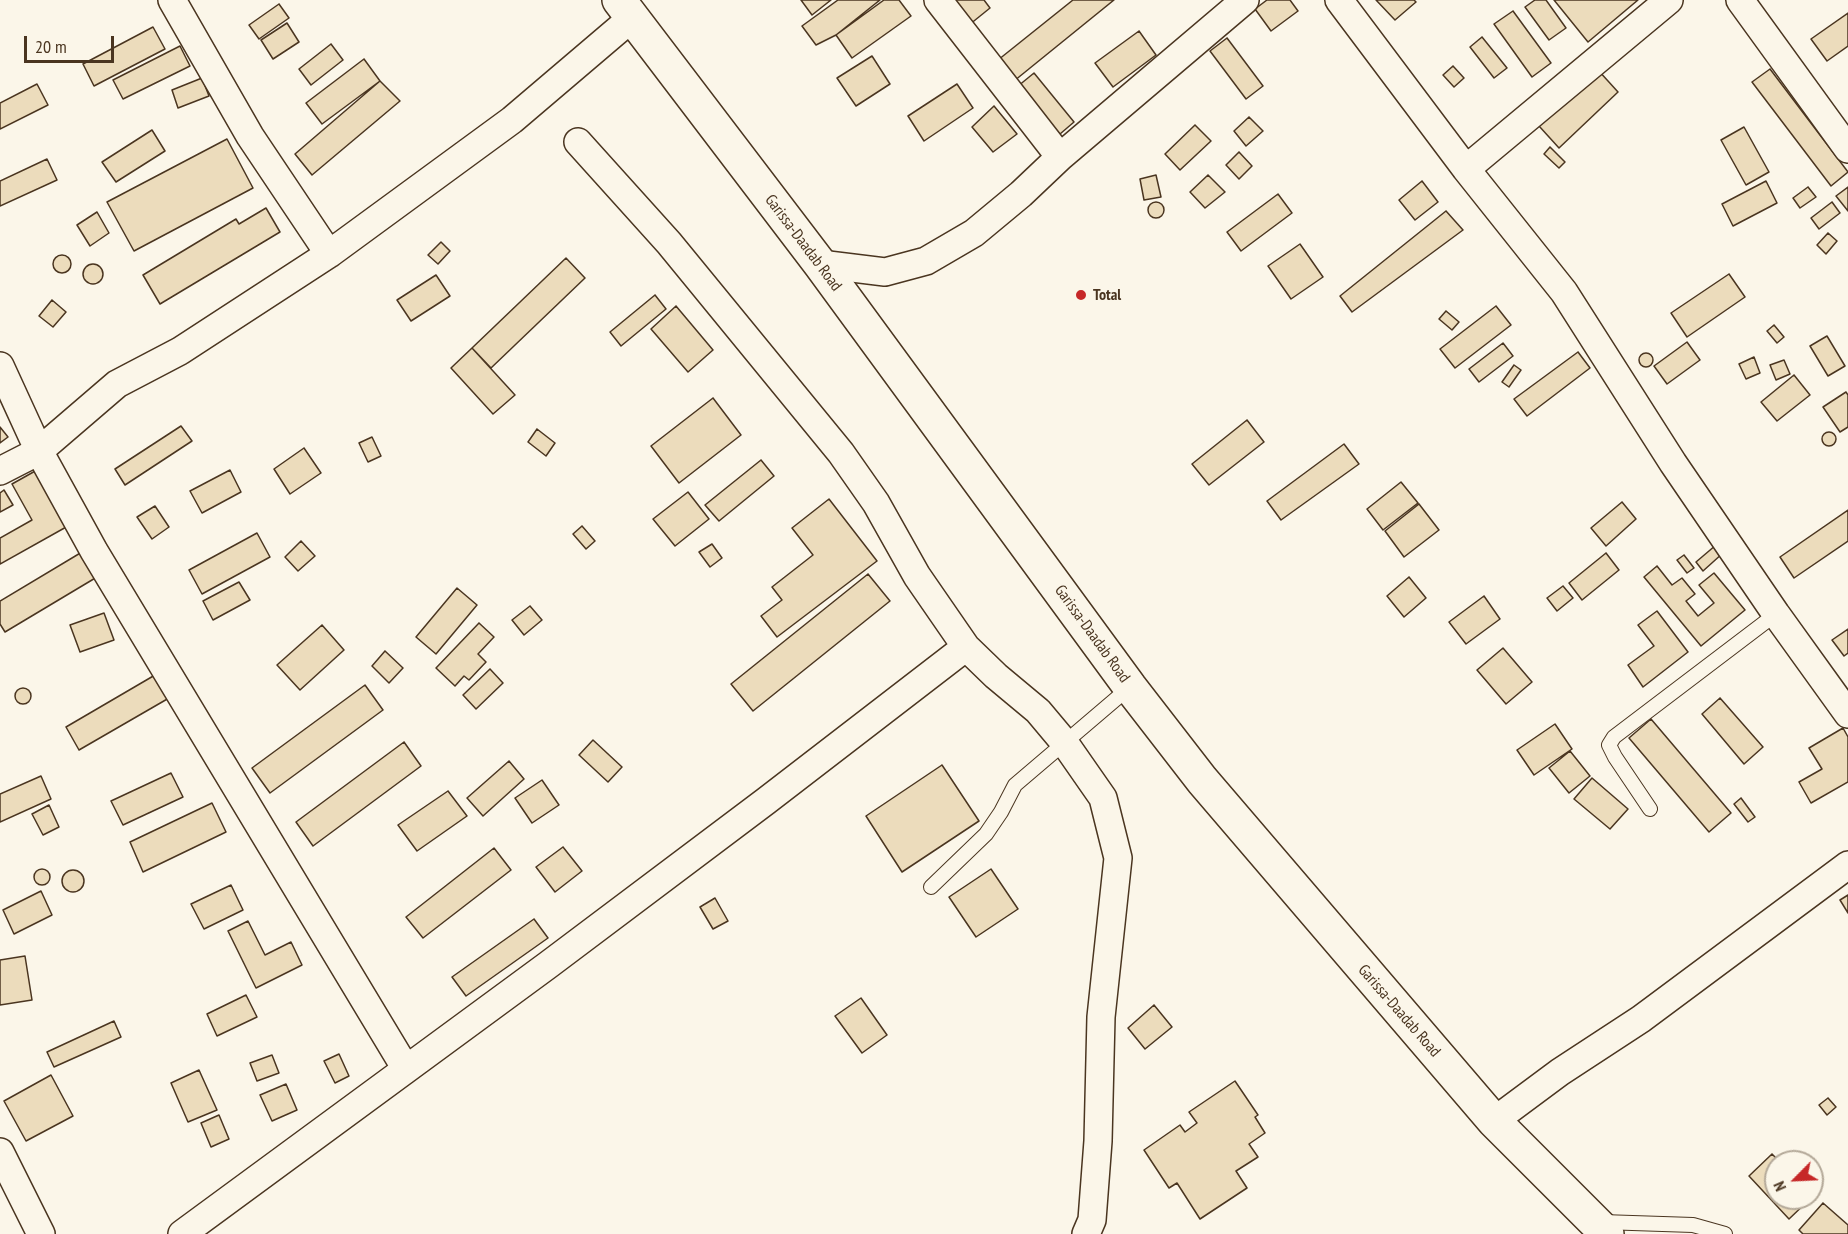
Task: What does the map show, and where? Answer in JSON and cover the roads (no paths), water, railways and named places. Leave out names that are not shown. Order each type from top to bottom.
[{"type":"highway","name":"Garissa-Daadab Road","points":[[626,9],[819,264],[1130,687],[1202,780],[1494,1121],[1601,1228]]},
{"type":"street","points":[[172,0],[250,136],[329,254]]},
{"type":"street","points":[[938,0],[1060,158]]},
{"type":"street","points":[[819,264],[885,272],[926,261],[974,234],[1245,0]]},
{"type":"street","points":[[1340,0],[1466,169],[1564,292],[1672,463],[1848,714]]},
{"type":"street","points":[[1466,169],[1669,0]]},
{"type":"street","points":[[1740,0],[1848,149]]},
{"type":"street","points":[[0,471],[39,450],[117,384],[180,351],[329,254],[512,120],[626,9]]},
{"type":"street","points":[[578,142],[676,251],[842,453],[876,503],[917,576],[966,646],[996,676],[1038,711],[1064,742],[1103,798],[1118,858],[1101,1017],[1098,1140],[1092,1221],[1086,1234]]},
{"type":"street","points":[[0,366],[39,450],[100,561],[406,1069]]},
{"type":"street","points":[[182,1234],[681,865],[966,646]]},
{"type":"street","points":[[1494,1121],[1560,1072],[1641,1019],[1848,865]]},
{"type":"street","points":[[0,1152],[41,1234]]},
{"type":"lane","points":[[1650,809],[1615,757],[1610,746],[1614,737],[1776,614]]},
{"type":"lane","points":[[931,887],[986,834],[1015,785],[1130,687]]},
{"type":"lane","points":[[1601,1228],[1693,1225],[1725,1234]]},
{"type":"place","name":"Total","points":[[1081,295]]}]
